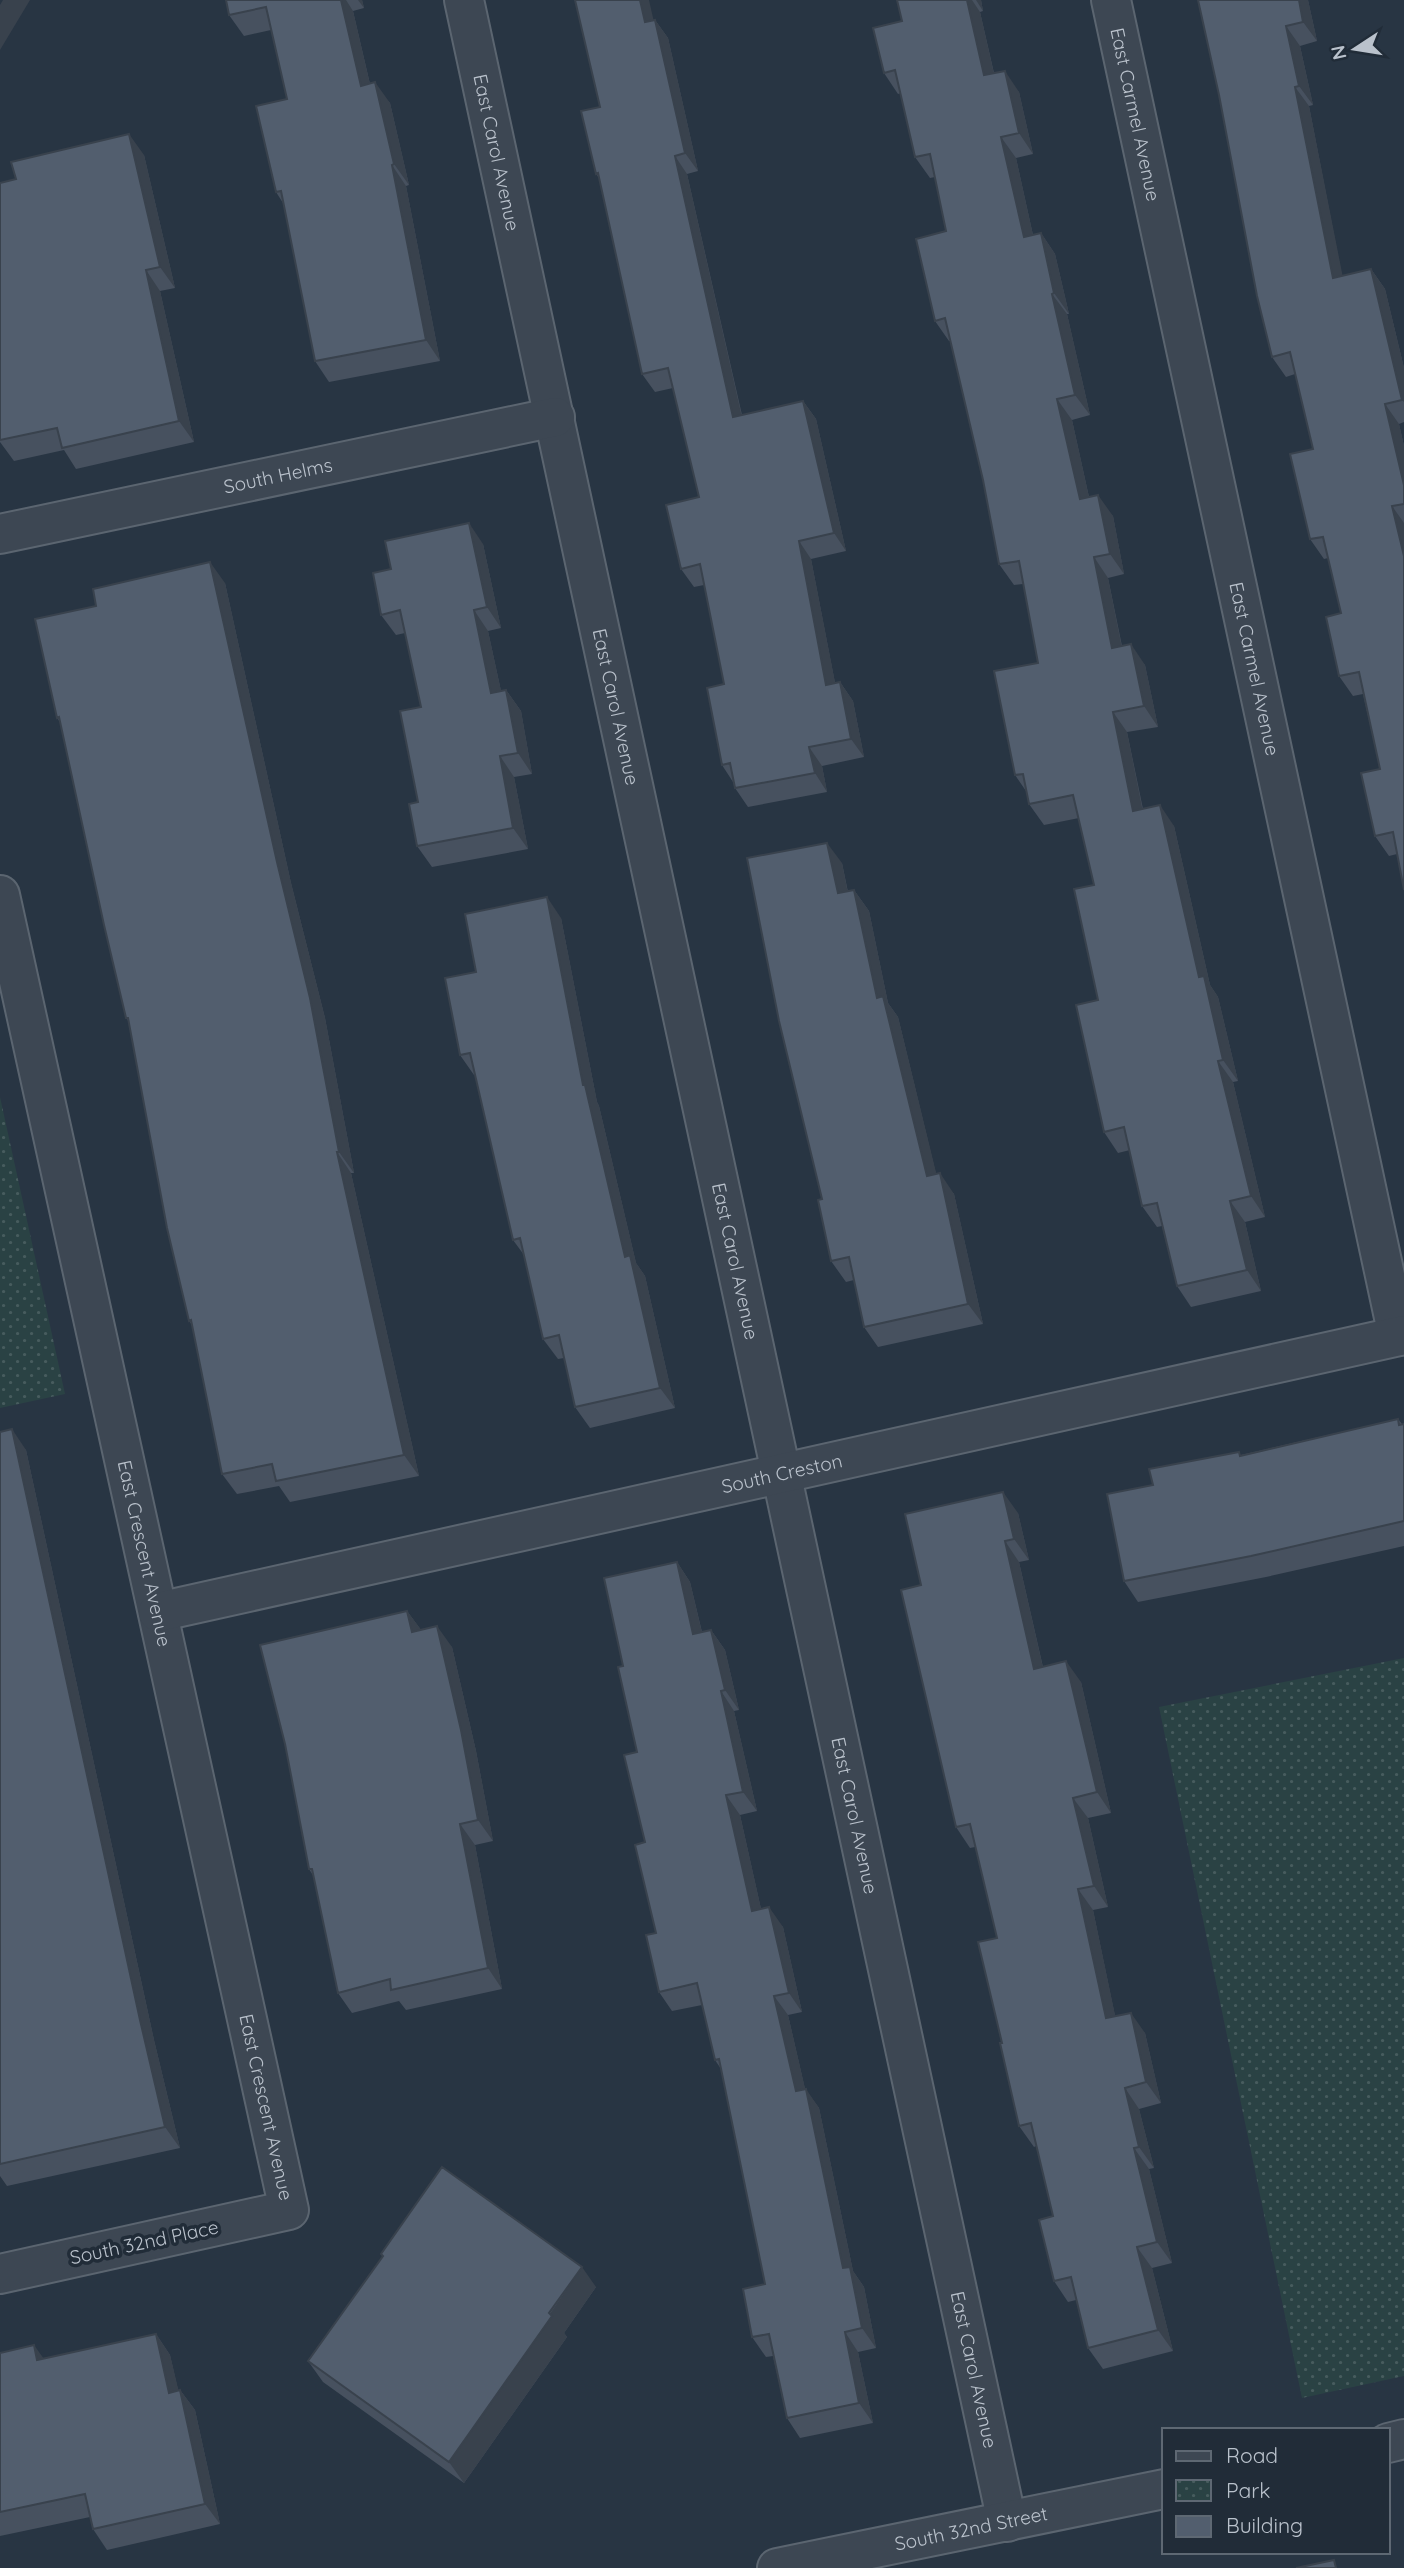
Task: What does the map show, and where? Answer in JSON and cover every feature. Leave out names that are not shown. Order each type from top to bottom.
[{"type":"street","name":"East Carol Avenue","points":[[464,0],[1007,2522]]},
{"type":"street","name":"East Carmel Avenue","points":[[1111,0],[1401,1336]]},
{"type":"street","name":"South Helms","points":[[0,534],[555,417]]},
{"type":"street","name":"East Crescent Avenue","points":[[0,895],[289,2210]]},
{"type":"street","name":"South Creston","points":[[158,1612],[1401,1336]]},
{"type":"street","name":"South 32nd Place","points":[[0,2274],[289,2210]]},
{"type":"street","name":"South 32nd Street","points":[[796,2566],[1162,2489]]},
{"type":"green space","points":[[0,1097],[65,1394],[0,1408]]},
{"type":"green space","points":[[1404,1658],[1404,2376],[1302,2398],[1159,1707]]},
{"type":"building","points":[[226,0],[341,0],[361,86],[375,82],[394,164],[392,165],[426,340],[315,361],[281,191],[276,192],[256,106],[287,99],[266,7],[229,15]]},
{"type":"building","points":[[575,0],[640,0],[645,22],[655,20],[685,153],[675,156],[733,417],[803,401],[834,533],[799,541],[826,685],[840,682],[851,739],[809,747],[815,773],[735,788],[730,763],[722,765],[707,688],[724,684],[700,564],[681,569],[666,505],[699,497],[668,368],[642,374],[598,173],[596,174],[581,111],[600,107]]},
{"type":"building","points":[[897,0],[967,0],[984,75],[1005,71],[1019,133],[1001,137],[1024,237],[1041,233],[1075,395],[1057,399],[1080,499],[1098,495],[1110,554],[1094,557],[1112,648],[1131,644],[1144,706],[1113,712],[1133,811],[1160,805],[1199,977],[1204,976],[1223,1060],[1218,1061],[1251,1196],[1230,1201],[1247,1270],[1177,1286],[1157,1203],[1142,1206],[1124,1127],[1104,1132],[1076,1005],[1098,1000],[1074,889],[1094,885],[1073,795],[1029,804],[1023,774],[1015,775],[994,671],[1038,663],[1019,561],[999,564],[983,480],[945,318],[935,321],[916,239],[946,231],[930,154],[915,157],[895,70],[884,73],[873,28],[902,21]]},
{"type":"building","points":[[1198,0],[1299,0],[1303,22],[1286,26],[1299,86],[1295,87],[1333,278],[1371,269],[1402,400],[1385,404],[1404,485],[1404,504],[1392,506],[1404,556],[1404,890],[1393,832],[1375,836],[1361,773],[1380,769],[1359,672],[1339,676],[1326,617],[1341,613],[1323,537],[1310,539],[1290,454],[1313,449],[1290,352],[1272,357],[1257,296]]},
{"type":"building","points":[[129,134],[160,267],[146,270],[179,421],[62,448],[57,428],[0,440],[0,183],[16,179],[11,162]]},
{"type":"building","points":[[469,523],[487,607],[474,610],[491,693],[506,690],[518,753],[500,756],[513,828],[417,846],[409,804],[418,802],[400,711],[421,707],[400,610],[381,615],[373,573],[391,569],[385,541]]},
{"type":"building","points":[[210,562],[310,998],[337,1152],[404,1455],[276,1481],[272,1464],[222,1474],[191,1320],[189,1321],[167,1228],[128,1018],[104,925],[35,619],[96,606],[93,589]]},
{"type":"building","points":[[827,843],[838,893],[854,890],[877,998],[883,996],[927,1176],[940,1173],[968,1304],[864,1327],[849,1257],[831,1261],[818,1200],[822,1199],[779,1021],[747,858]]},
{"type":"building","points":[[547,897],[583,1085],[625,1257],[630,1255],[660,1388],[575,1407],[559,1335],[543,1339],[520,1238],[513,1240],[470,1053],[460,1055],[445,978],[476,972],[465,914]]},
{"type":"building","points":[[1398,1419],[1399,1425],[1404,1424],[1404,1521],[1251,1556],[1124,1581],[1107,1494],[1153,1485],[1149,1469],[1239,1452],[1240,1456]]},
{"type":"building","points":[[12,1429],[165,2127],[0,2164],[0,1432]]},
{"type":"building","points":[[1003,1492],[1014,1539],[1005,1541],[1034,1669],[1066,1661],[1097,1792],[1073,1798],[1094,1886],[1078,1889],[1106,2018],[1131,2013],[1146,2082],[1125,2088],[1139,2147],[1134,2148],[1157,2242],[1137,2247],[1158,2330],[1088,2348],[1071,2277],[1054,2281],[1039,2220],[1053,2216],[1031,2123],[1019,2126],[978,1942],[997,1938],[970,1824],[956,1827],[901,1590],[921,1585],[905,1514]]},
{"type":"building","points":[[677,1562],[693,1634],[711,1630],[725,1690],[721,1691],[743,1792],[726,1795],[752,1911],[769,1907],[789,1993],[774,1996],[796,2091],[806,2089],[843,2268],[850,2267],[862,2328],[845,2332],[859,2403],[787,2418],[769,2334],[752,2337],[743,2289],[765,2284],[719,2059],[715,2060],[697,1983],[659,1992],[646,1935],[656,1933],[635,1845],[645,1842],[624,1755],[637,1752],[618,1667],[623,1666],[604,1578]]},
{"type":"building","points":[[407,1611],[412,1632],[437,1626],[461,1730],[478,1820],[460,1824],[488,1968],[391,1990],[390,1979],[338,1993],[312,1869],[309,1869],[285,1744],[260,1645]]},
{"type":"building","points":[[442,2167],[582,2267],[549,2313],[552,2316],[449,2462],[308,2361]]},
{"type":"building","points":[[156,2334],[169,2393],[180,2390],[205,2504],[93,2529],[85,2494],[0,2512],[0,2353],[34,2345],[37,2360]]},
{"type":"building","points":[[1334,2560],[1336,2568],[1296,2568]]}]
